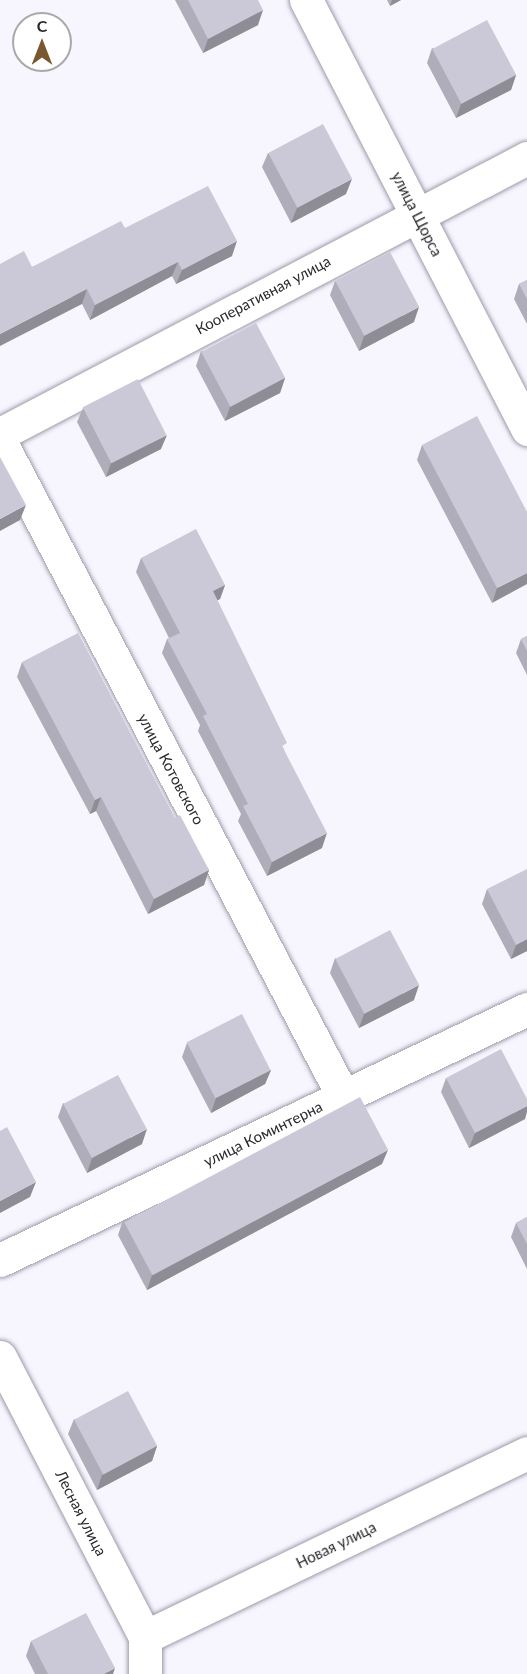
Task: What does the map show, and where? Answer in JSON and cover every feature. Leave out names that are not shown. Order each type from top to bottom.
[{"type":"street","name":"улица Щорса","points":[[306,0],[527,429]]},
{"type":"street","name":"Кооперативная улица","points":[[0,434],[417,213],[527,158]]},
{"type":"street","name":"улица Котовского","points":[[0,441],[343,1096]]},
{"type":"street","name":"улица Коминтерна","points":[[0,1260],[527,1009]]},
{"type":"street","name":"Лесная улица","points":[[0,1357],[145,1637],[145,1674]]},
{"type":"street","name":"Новая улица","points":[[145,1637],[527,1453]]},
{"type":"building","points":[[188,0],[258,0],[263,10],[208,39]]},
{"type":"building","points":[[487,20],[516,75],[461,104],[432,49]]},
{"type":"building","points":[[323,124],[352,179],[297,208],[268,153]]},
{"type":"building","points":[[208,186],[237,241],[182,270],[178,262],[95,305],[87,289],[0,334],[0,264],[24,251],[32,267],[121,221],[125,228]]},
{"type":"building","points":[[390,252],[419,307],[364,336],[335,281]]},
{"type":"building","points":[[527,280],[527,299],[519,284]]},
{"type":"building","points":[[256,323],[285,378],[230,407],[201,352]]},
{"type":"building","points":[[138,379],[167,435],[111,463],[83,407]]},
{"type":"building","points":[[477,416],[527,512],[527,573],[497,588],[422,445]]},
{"type":"building","points":[[0,457],[26,505],[0,519]]},
{"type":"building","points":[[196,529],[225,585],[213,591],[287,743],[282,746],[327,833],[272,862],[243,806],[248,804],[203,716],[207,714],[167,639],[180,633],[141,558]]},
{"type":"building","points":[[78,633],[175,818],[180,815],[209,870],[154,899],[101,797],[95,800],[22,662]]},
{"type":"building","points":[[527,636],[527,651],[521,639]]},
{"type":"building","points":[[527,869],[527,939],[516,945],[487,889]]},
{"type":"building","points":[[390,930],[419,985],[364,1014],[335,959]]},
{"type":"building","points":[[242,1014],[271,1070],[215,1098],[187,1042]]},
{"type":"building","points":[[501,1049],[527,1099],[527,1106],[475,1133],[446,1078]]},
{"type":"building","points":[[118,1075],[147,1129],[92,1158],[63,1104]]},
{"type":"building","points":[[360,1097],[388,1150],[152,1275],[124,1222]]},
{"type":"building","points":[[7,1127],[36,1182],[0,1201],[0,1131]]},
{"type":"building","points":[[527,1217],[527,1244],[516,1223]]},
{"type":"building","points":[[128,1391],[157,1446],[103,1474],[74,1420]]},
{"type":"building","points":[[86,1613],[115,1668],[104,1674],[48,1674],[31,1641]]}]
